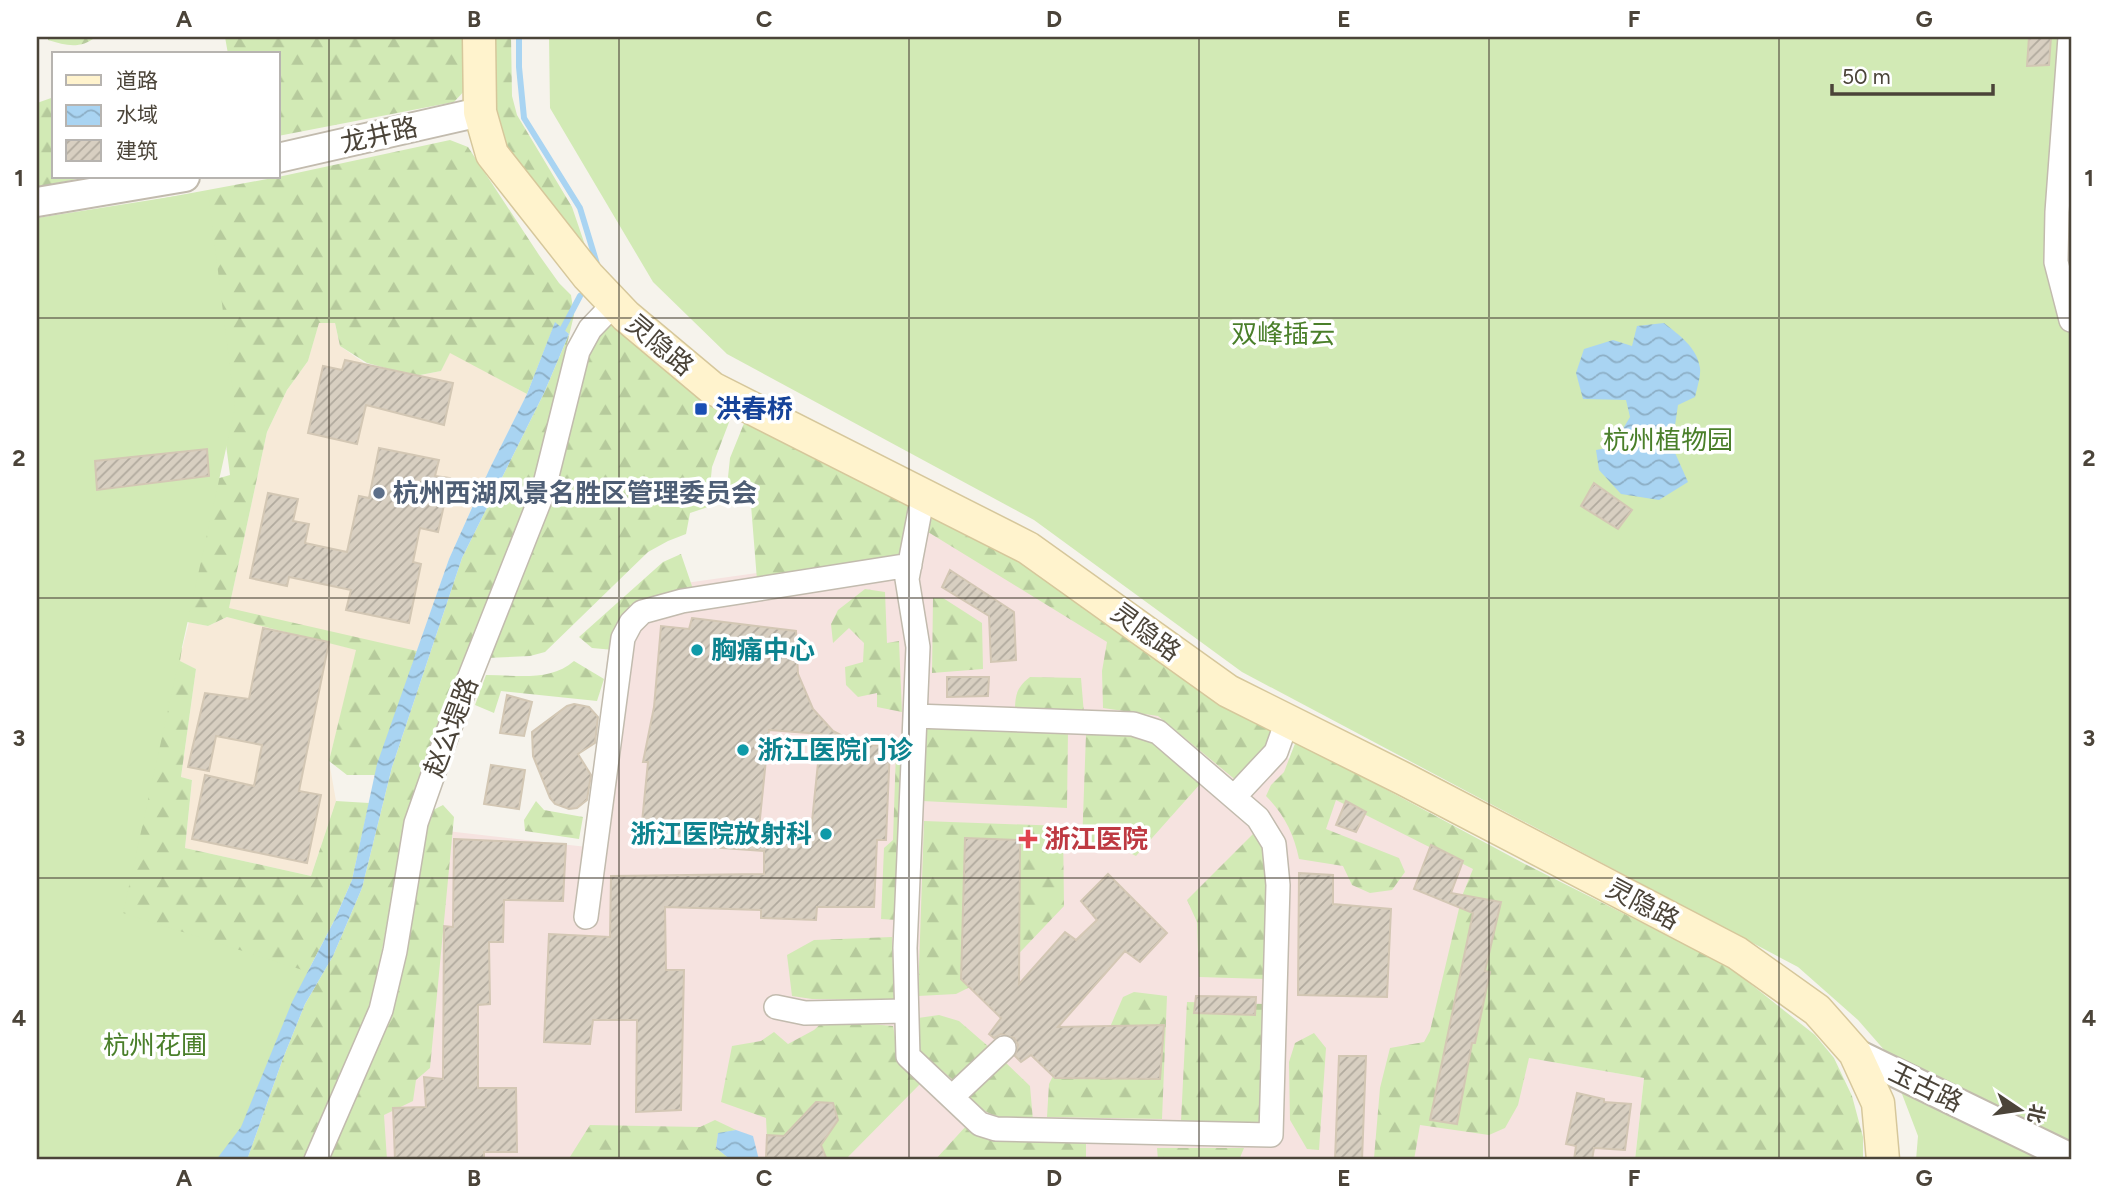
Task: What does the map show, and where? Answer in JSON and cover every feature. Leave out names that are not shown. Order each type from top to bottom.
[{"type":"main road","name":"灵隐路","points":[[479,37],[480,112],[492,154],[588,276],[614,304],[712,388],[1028,548],[1227,691],[1737,953],[1817,1010],[1855,1053],[1878,1103],[1883,1160]]},
{"type":"street","points":[[2070,37],[2057,212],[2056,262],[2071,320]]},
{"type":"street","name":"龙井路","points":[[280,158],[480,112]]},
{"type":"street","points":[[37,202],[179,178]]},
{"type":"street","name":"赵公堤路","points":[[316,1160],[381,1010],[395,951],[416,823],[448,732],[543,492],[578,351],[590,329],[614,304]]},
{"type":"street","points":[[915,716],[1133,724],[1158,732],[1258,818],[1274,844],[1278,885],[1271,1135],[996,1129],[980,1124],[908,1056],[905,948],[915,716],[918,647],[907,579],[923,495]]},
{"type":"street","points":[[586,917],[623,638],[631,622],[642,612],[682,601],[910,565]]},
{"type":"street","points":[[1234,797],[1276,752],[1287,721]]},
{"type":"street","points":[[776,1007],[805,1013],[906,1010]]},
{"type":"street","points":[[952,1097],[1004,1048]]},
{"type":"street","name":"玉古路","points":[[1855,1053],[2071,1158]]},
{"type":"shaded area","points":[[319,322],[335,323],[340,346],[367,365],[416,376],[441,371],[450,352],[527,394],[449,559],[417,651],[243,620],[357,650],[329,761],[336,801],[311,876],[185,848],[192,780],[181,777],[196,669],[179,661],[189,622],[208,626],[227,617],[267,432],[287,390],[308,361]]},
{"type":"shaded area","name":"浙江医院","points":[[902,516],[970,546],[1256,744],[1523,863],[1489,1051],[1644,1078],[1635,1160],[344,1160],[398,1023],[438,830],[587,847],[609,641],[664,586],[893,554]]},
{"type":"green space","points":[[48,37],[96,37],[73,45],[48,40]]},
{"type":"green space","points":[[225,37],[464,37],[467,88],[454,102],[280,136],[280,52],[228,52]]},
{"type":"green space","points":[[489,37],[511,37],[512,96],[517,115],[572,207],[587,251],[495,133]]},
{"type":"green space","name":"杭州植物园","points":[[549,37],[2071,37],[2071,1160],[1916,1160],[1918,1136],[1886,1052],[1858,1020],[1798,967],[1242,672],[1034,520],[727,354],[653,282],[550,108]]},
{"type":"green space","points":[[52,98],[52,178],[82,178],[37,187],[37,103]]},
{"type":"green space","points":[[450,140],[468,147],[539,255],[571,295],[574,315],[533,487],[406,818],[373,1000],[303,1160],[247,1160],[305,1004],[333,956],[362,888],[392,767],[462,558],[544,393],[569,334],[555,323],[527,394],[450,353],[441,371],[415,376],[367,363],[340,346],[335,323],[319,323],[308,361],[287,390],[267,432],[229,608],[417,651],[375,775],[347,775],[329,761],[356,650],[227,617],[208,626],[156,616],[174,491],[230,475],[204,278],[154,200]]},
{"type":"green space","name":"杭州花圃","points":[[208,191],[235,408],[123,913],[315,974],[230,1160],[37,1160],[37,218]]},
{"type":"green space","points":[[614,321],[734,409],[712,467],[708,507],[690,513],[686,534],[648,552],[545,652],[530,656],[486,658],[591,346]]},
{"type":"green space","points":[[747,416],[908,500],[910,510],[902,559],[757,580],[751,505],[725,506],[730,458]]},
{"type":"green space","points":[[932,517],[1026,562],[1274,725],[1267,746],[1238,782],[1158,716],[1103,708],[1102,671],[1107,642],[928,532]]},
{"type":"green space","points":[[681,554],[693,589],[639,604],[614,650],[592,648],[579,637],[663,562]]},
{"type":"green space","points":[[865,589],[885,592],[887,643],[899,641],[902,712],[877,707],[877,693],[858,697],[846,685],[845,667],[863,662],[864,643],[849,628],[833,643],[831,624],[838,610]]},
{"type":"green space","points":[[933,598],[943,598],[982,623],[983,669],[932,673]]},
{"type":"green space","points":[[146,637],[182,648],[180,661],[196,669],[181,777],[192,780],[185,848],[311,876],[336,801],[369,803],[352,880],[292,1002],[37,1160],[37,689]]},
{"type":"green space","points":[[574,661],[604,679],[597,701],[501,691],[494,713],[475,705],[486,675],[544,675],[565,668]]},
{"type":"green space","points":[[1030,677],[1081,678],[1084,714],[1015,710],[1018,692]]},
{"type":"green space","points":[[927,724],[1068,730],[1067,808],[922,801]]},
{"type":"green space","points":[[1086,734],[1129,735],[1154,741],[1201,783],[1136,856],[1114,845],[1082,845]]},
{"type":"green space","points":[[1296,741],[1523,863],[1728,966],[1815,1035],[1834,1058],[1852,1096],[1863,1137],[1863,1160],[1635,1160],[1644,1078],[1529,1058],[1518,1105],[1505,1128],[1489,1135],[1420,1125],[1414,1160],[1374,1158],[1380,1088],[1390,1048],[1424,1042],[1430,1031],[1462,896],[1473,869],[1336,800],[1326,829],[1399,858],[1405,872],[1392,890],[1370,893],[1352,885],[1343,866],[1299,859],[1287,825],[1266,796],[1271,785],[1284,772]]},
{"type":"green space","points":[[896,751],[904,751],[897,920],[881,919],[884,848],[893,840]]},
{"type":"green space","points":[[536,801],[544,810],[583,817],[579,839],[525,831],[524,820]]},
{"type":"green space","points":[[443,805],[454,817],[430,1068],[416,1080],[413,1101],[384,1115],[387,1160],[327,1160],[392,1013],[428,822],[431,811]]},
{"type":"green space","points":[[924,821],[1063,826],[1064,906],[1007,966],[1062,1038],[1104,1041],[1123,997],[1134,992],[1167,996],[1162,1119],[1047,1117],[1049,1084],[1058,1066],[984,980],[956,994],[918,996]]},
{"type":"green space","points":[[1255,832],[1264,849],[1267,891],[1265,979],[1199,977],[1197,922],[1187,900]]},
{"type":"green space","points":[[892,937],[894,1000],[812,999],[792,996],[787,955],[814,940]]},
{"type":"green space","points":[[1187,1002],[1265,1004],[1260,1126],[1181,1121]]},
{"type":"green space","points":[[939,1015],[959,1021],[989,1047],[953,1080],[918,1050],[918,1018]]},
{"type":"green space","points":[[825,1020],[893,1026],[901,1066],[922,1082],[845,1160],[768,1160],[766,1118],[721,1102],[732,1046],[761,1041],[774,1032],[788,1044],[814,1030]]},
{"type":"green space","points":[[1314,1033],[1326,1048],[1319,1150],[1307,1149],[1290,1120],[1289,1062],[1295,1043]]},
{"type":"green space","points":[[1004,1061],[1030,1086],[1033,1121],[997,1116],[983,1110],[966,1097]]},
{"type":"green space","points":[[715,1120],[736,1130],[718,1134],[716,1148],[731,1160],[568,1160],[590,1125],[700,1127]]},
{"type":"green space","points":[[967,1125],[1086,1142],[1086,1160],[935,1160]]},
{"type":"green space","points":[[1157,1148],[1244,1148],[1239,1160],[1158,1160]]},
{"type":"water","points":[[555,322],[569,334],[544,393],[462,558],[392,767],[362,888],[333,956],[305,1004],[247,1160],[216,1160],[241,1127],[292,1002],[352,880],[377,764],[449,559],[527,394]]},
{"type":"water","points":[[1664,323],[1691,348],[1700,371],[1695,397],[1678,405],[1672,446],[1688,482],[1659,500],[1621,494],[1599,470],[1596,450],[1618,446],[1621,432],[1630,417],[1626,400],[1583,399],[1576,373],[1584,349],[1613,340],[1632,346],[1637,326]]},
{"type":"water","points":[[736,1130],[753,1136],[759,1160],[731,1160],[716,1148],[718,1133]]},
{"type":"building","points":[[2029,37],[2051,37],[2049,65],[2027,66]]},
{"type":"building","points":[[345,360],[453,383],[444,425],[366,405],[357,444],[308,433],[323,366],[342,370]]},
{"type":"building","points":[[379,448],[439,460],[435,476],[450,478],[438,532],[420,528],[413,562],[421,564],[409,623],[346,610],[351,590],[289,577],[287,586],[250,578],[268,493],[298,499],[293,521],[309,524],[305,543],[347,552],[359,496],[369,498]]},
{"type":"building","points":[[207,449],[209,476],[97,490],[95,461]]},
{"type":"building","points":[[1594,483],[1632,510],[1618,529],[1581,506]]},
{"type":"building","points":[[950,570],[1014,612],[1016,660],[991,662],[989,616],[942,587]]},
{"type":"building","points":[[692,618],[796,631],[798,674],[813,709],[833,731],[856,743],[890,747],[886,840],[877,840],[874,907],[817,907],[816,920],[761,918],[761,910],[665,907],[666,970],[684,970],[681,1110],[636,1112],[637,1020],[593,1020],[590,1044],[544,1042],[549,934],[610,937],[611,876],[764,874],[764,851],[640,842],[648,762],[643,762],[654,707],[661,626],[689,629]],"holes":[[[769,730],[821,734],[811,831],[759,828]]]},
{"type":"building","points":[[263,628],[329,642],[299,791],[321,795],[307,863],[192,839],[205,775],[254,786],[262,745],[216,736],[209,771],[188,767],[205,693],[249,699]]},
{"type":"building","points":[[947,677],[989,677],[988,696],[947,697]]},
{"type":"building","points":[[507,695],[532,702],[524,736],[500,733]]},
{"type":"building","points":[[574,704],[589,707],[598,717],[595,743],[578,754],[591,775],[587,800],[577,808],[569,809],[555,804],[550,798],[533,756],[532,732],[567,706]]},
{"type":"building","points":[[491,765],[525,770],[519,809],[484,804]]},
{"type":"building","points":[[1346,801],[1366,812],[1356,832],[1336,825]]},
{"type":"building","points":[[965,838],[1020,840],[1019,984],[1065,932],[1076,940],[1097,920],[1081,901],[1108,874],[1167,933],[1140,962],[1125,951],[1058,1027],[1164,1025],[1160,1079],[1055,1078],[1031,1055],[1021,1062],[1015,1056],[1018,1045],[1014,1038],[1001,1034],[994,1038],[989,1034],[1001,1018],[961,979]]},
{"type":"building","points":[[454,839],[566,844],[563,901],[504,900],[503,942],[489,942],[490,1004],[478,1005],[478,1088],[516,1088],[517,1152],[484,1152],[484,1160],[395,1160],[393,1108],[426,1107],[424,1077],[443,1079],[444,926],[453,927]]},
{"type":"building","points":[[1431,845],[1463,861],[1451,893],[1501,902],[1485,971],[1490,972],[1475,1043],[1472,1043],[1457,1124],[1430,1120],[1473,913],[1414,889]]},
{"type":"building","points":[[1299,873],[1333,875],[1333,904],[1391,909],[1387,997],[1298,995]]},
{"type":"building","points":[[1196,996],[1256,997],[1255,1015],[1194,1013]]},
{"type":"building","points":[[1339,1056],[1366,1056],[1362,1160],[1335,1160]]},
{"type":"building","points":[[1577,1093],[1604,1099],[1604,1102],[1631,1104],[1625,1150],[1594,1148],[1592,1160],[1574,1160],[1576,1146],[1566,1144]]},
{"type":"building","points":[[816,1102],[833,1103],[838,1120],[821,1145],[827,1160],[766,1158],[767,1135],[784,1136]]},
{"type":"waterway","points":[[519,37],[524,118],[580,208],[597,264]]},
{"type":"waterway","points":[[560,334],[580,296]]},
{"type":"place","name":"洪春桥","points":[[701,409]]},
{"type":"place","name":"杭州西湖风景名胜区管理委员会","points":[[379,493]]},
{"type":"place","name":"胸痛中心","points":[[697,650]]},
{"type":"place","name":"浙江医院门诊","points":[[743,750]]},
{"type":"place","name":"浙江医院放射科","points":[[826,834]]},
{"type":"place","name":"浙江医院","points":[[1028,839]]},
{"type":"park label","name":"双峰插云","points":[[1283,334]]}]
